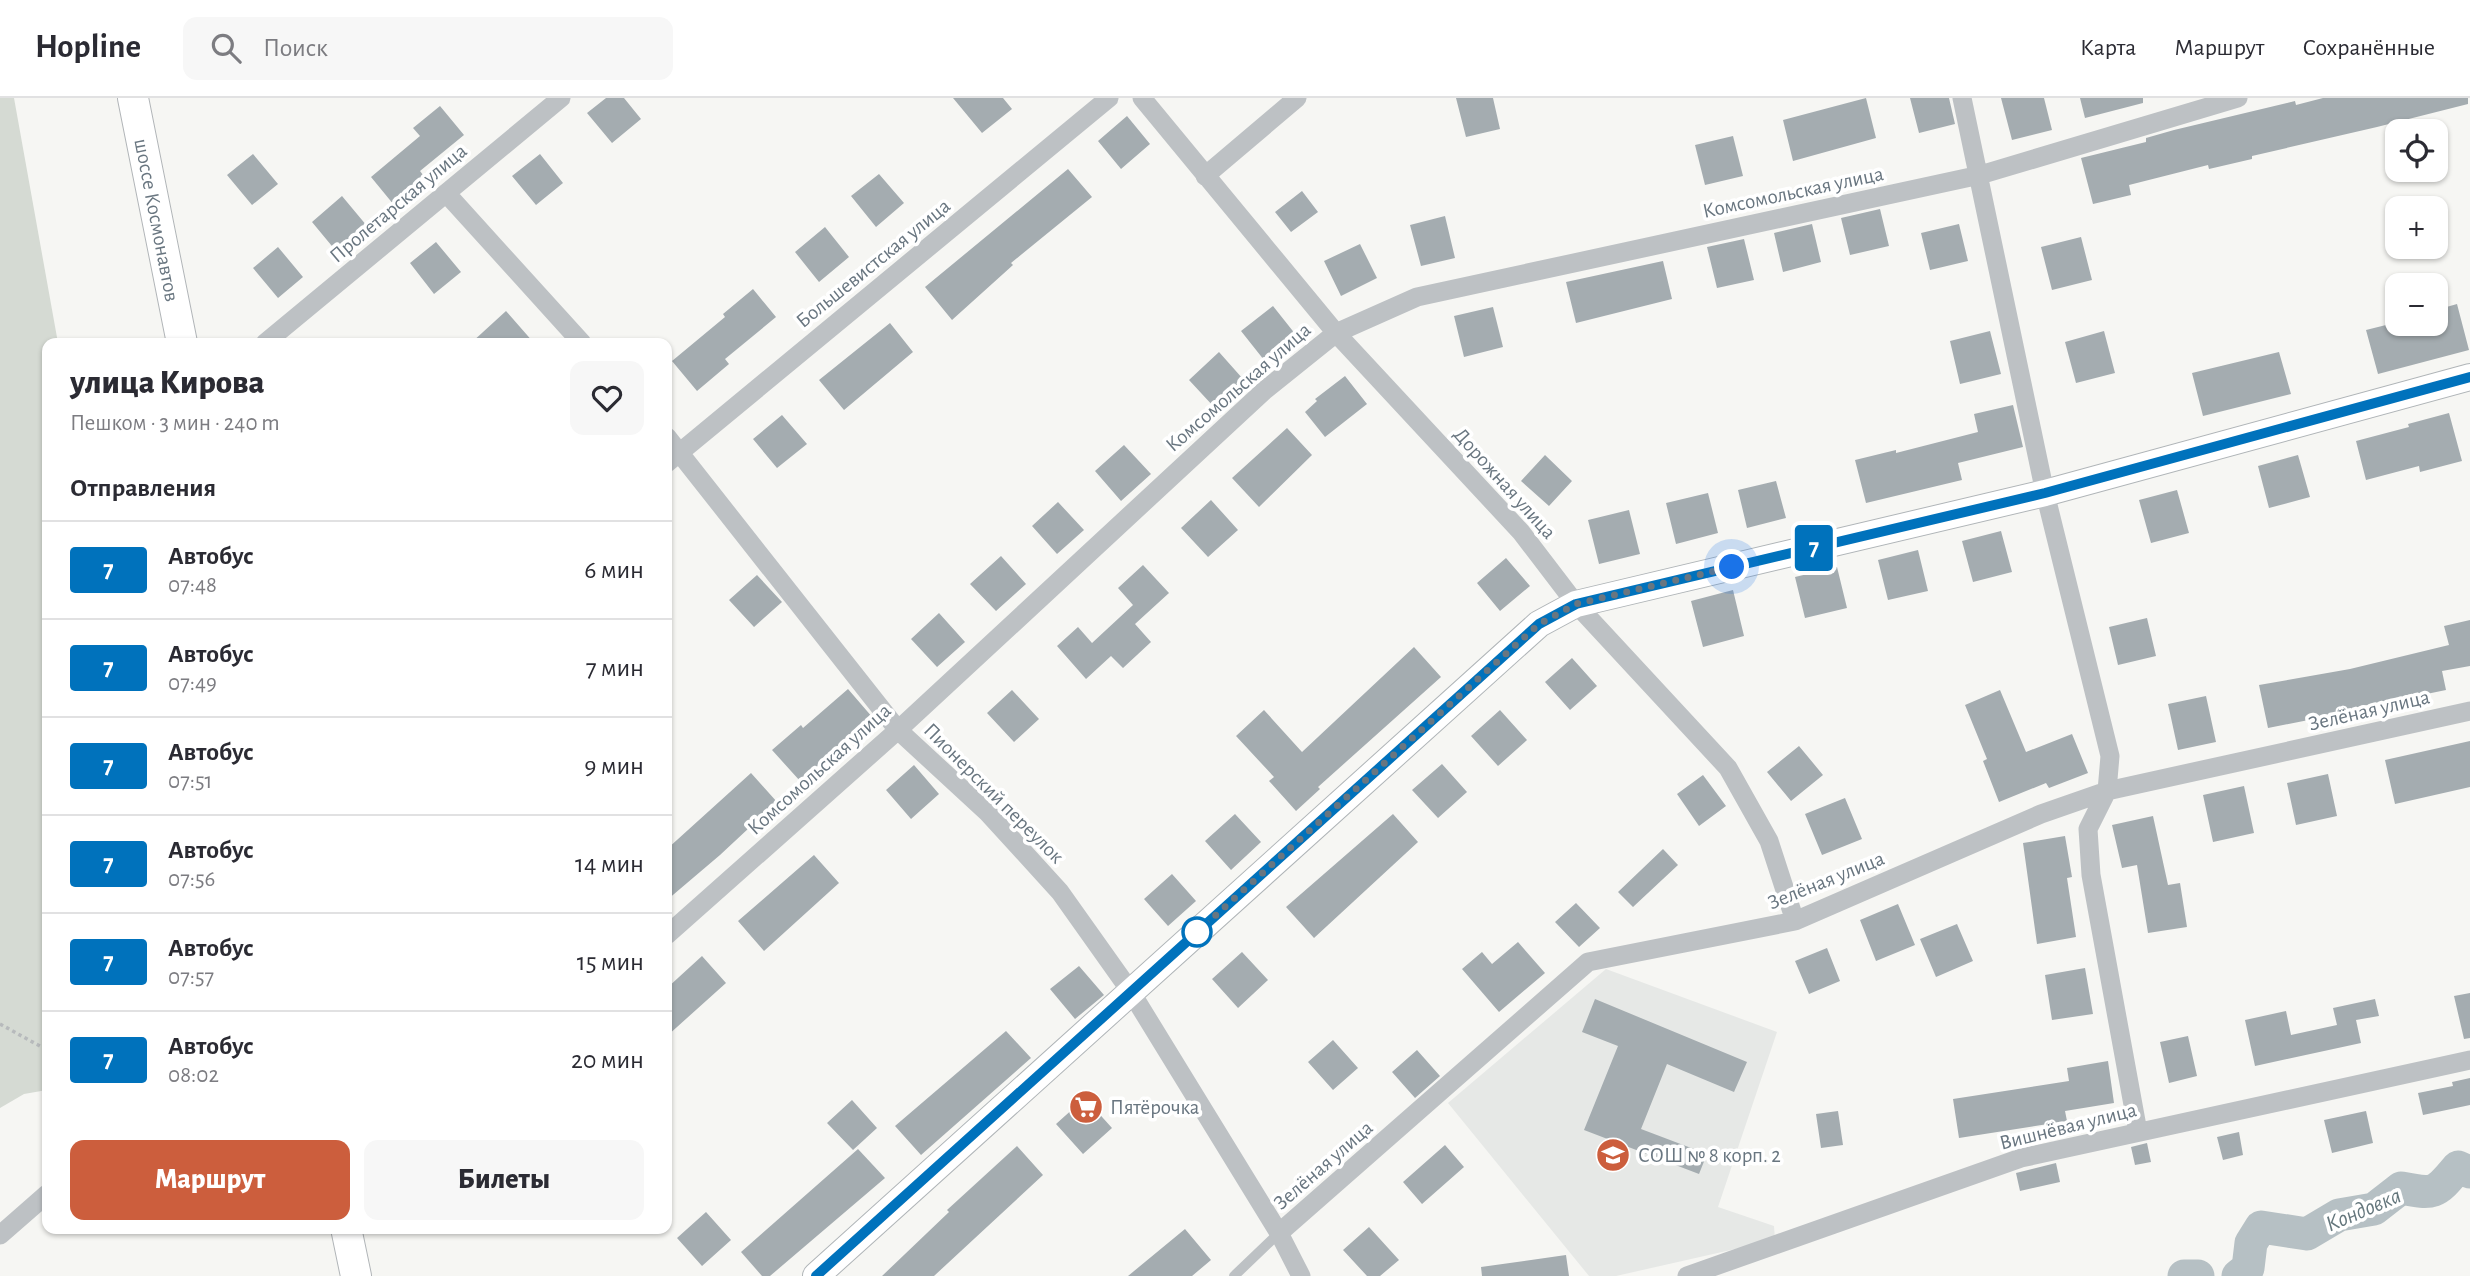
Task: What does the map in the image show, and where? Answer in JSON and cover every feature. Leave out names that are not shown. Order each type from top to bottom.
[{"type":"main road","name":"шоссе Космонавтов","points":[[133,98],[181,338]]},
{"type":"main road","points":[[347,1234],[356,1276]]},
{"type":"street","name":"Пролетарская улица","points":[[271,338],[561,98]]},
{"type":"street","name":"Большевистская улица","points":[[672,449],[1109,98]]},
{"type":"street","name":"Дорожная улица","points":[[1142,98],[1336,333],[1521,532],[1576,604],[1728,768],[1769,841],[1795,920]]},
{"type":"street","points":[[1205,176],[1297,98]]},
{"type":"street","points":[[1962,98],[2045,493],[2110,756],[2107,791],[2088,829],[2091,874],[2138,1132]]},
{"type":"street","name":"Комсомольская улица","points":[[672,931],[898,730],[1265,390],[1336,333],[1417,297],[1980,175],[2238,98]]},
{"type":"street","points":[[446,193],[577,338]]},
{"type":"street","points":[[816,1276],[1539,624],[1576,604],[2045,493],[2470,377]]},
{"type":"street","name":"Пионерский переулок","points":[[672,451],[898,730],[988,813],[1060,892],[1131,992],[1279,1233],[1301,1276]]},
{"type":"street","name":"Зелёная улица","points":[[1279,1233],[1588,962],[1795,920],[2041,814],[2107,791],[2470,711]]},
{"type":"street","name":"Вишнёвая улица","points":[[1688,1276],[2021,1158],[2470,1060]]},
{"type":"street","points":[[0,1235],[42,1198]]},
{"type":"lane","points":[[1234,1276],[1279,1233]]},
{"type":"path","points":[[0,1024],[42,1047]]},
{"type":"shaded area","points":[[0,98],[14,98],[57,338],[42,338],[42,1091],[24,1094],[0,1108]]},
{"type":"shaded area","name":"СОШ № 8 корп. 2","points":[[1606,969],[1777,1032],[1718,1207],[1774,1226],[1775,1240],[1616,1276],[1589,1276],[1448,1103]]},
{"type":"building","points":[[606,98],[624,98],[641,119],[612,143],[587,113]]},
{"type":"building","points":[[953,98],[1003,98],[1012,109],[982,133]]},
{"type":"building","points":[[1456,98],[1493,98],[1500,129],[1466,137]]},
{"type":"building","points":[[1866,98],[1876,138],[1793,161],[1783,120]]},
{"type":"building","points":[[1910,98],[1949,98],[1955,124],[1919,133]]},
{"type":"building","points":[[2001,98],[2044,98],[2052,130],[2012,140]]},
{"type":"building","points":[[2080,98],[2143,98],[2143,103],[2085,118]]},
{"type":"building","points":[[2323,98],[2468,98],[2468,104],[2409,119],[2385,119],[2385,125],[2252,156],[2252,159],[2209,169],[2208,165],[2129,185],[2131,195],[2093,204],[2081,158],[2146,142],[2146,138],[2174,130],[2295,101],[2296,105]]},
{"type":"building","points":[[440,106],[464,135],[420,171],[426,179],[394,205],[371,177],[420,136],[413,128]]},
{"type":"building","points":[[1127,116],[1150,144],[1121,169],[1098,141]]},
{"type":"building","points":[[1733,136],[1743,176],[1705,185],[1695,145]]},
{"type":"building","points":[[253,154],[278,184],[252,205],[227,175]]},
{"type":"building","points":[[540,154],[563,183],[536,205],[512,176]]},
{"type":"building","points":[[1068,169],[1092,197],[1011,263],[1013,265],[952,320],[925,287]]},
{"type":"building","points":[[879,174],[904,203],[876,227],[851,196]]},
{"type":"building","points":[[1302,191],[1318,212],[1291,232],[1275,212]]},
{"type":"building","points":[[342,196],[367,226],[336,251],[312,222]]},
{"type":"building","points":[[1880,209],[1889,246],[1850,255],[1841,218]]},
{"type":"building","points":[[1445,216],[1455,258],[1421,266],[1410,225]]},
{"type":"building","points":[[1812,224],[1821,262],[1783,272],[1774,233]]},
{"type":"building","points":[[1959,224],[1968,261],[1930,270],[1921,233]]},
{"type":"building","points":[[825,227],[849,257],[819,282],[795,252]]},
{"type":"building","points":[[2081,237],[2092,280],[2052,290],[2041,247]]},
{"type":"building","points":[[1744,239],[1754,280],[1717,288],[1707,247]]},
{"type":"building","points":[[436,242],[461,272],[434,294],[410,263]]},
{"type":"building","points":[[1360,244],[1377,278],[1341,296],[1324,261]]},
{"type":"building","points":[[278,247],[303,277],[278,298],[253,268]]},
{"type":"building","points":[[1663,261],[1672,299],[1576,323],[1566,282]]},
{"type":"building","points":[[753,289],[776,317],[725,359],[729,364],[697,391],[672,361],[725,317],[723,314]]},
{"type":"building","points":[[2457,304],[2469,350],[2378,374],[2366,330],[2385,325],[2385,336],[2448,336],[2448,307]]},
{"type":"building","points":[[1273,306],[1296,335],[1264,360],[1241,331]]},
{"type":"building","points":[[1493,307],[1503,347],[1464,357],[1454,316]]},
{"type":"building","points":[[506,311],[530,338],[476,338]]},
{"type":"building","points":[[890,323],[913,352],[844,410],[819,380]]},
{"type":"building","points":[[1990,331],[2001,374],[1960,384],[1950,341]]},
{"type":"building","points":[[2104,331],[2115,373],[2076,383],[2065,342]]},
{"type":"building","points":[[1219,352],[1243,379],[1214,407],[1189,380]]},
{"type":"building","points":[[2279,352],[2291,394],[2203,416],[2192,373]]},
{"type":"building","points":[[1345,376],[1367,404],[1325,437],[1305,412],[1317,401],[1315,399]]},
{"type":"building","points":[[2013,405],[2023,447],[1958,463],[1962,480],[1866,503],[1855,460],[1896,450],[1896,453],[1978,432],[1974,414]]},
{"type":"building","points":[[2449,413],[2462,461],[2420,472],[2419,466],[2366,480],[2356,441]]},
{"type":"building","points":[[782,415],[807,444],[777,468],[753,439]]},
{"type":"building","points":[[1287,428],[1312,455],[1259,507],[1232,478]]},
{"type":"building","points":[[1124,445],[1151,474],[1121,501],[1095,471]]},
{"type":"building","points":[[1545,455],[1572,481],[1549,506],[1521,481]]},
{"type":"building","points":[[2298,455],[2310,497],[2269,508],[2258,466]]},
{"type":"building","points":[[1776,481],[1786,518],[1747,528],[1738,490]]},
{"type":"building","points":[[2177,490],[2189,533],[2151,543],[2139,500]]},
{"type":"building","points":[[1708,493],[1718,533],[1676,544],[1666,503]]},
{"type":"building","points":[[1211,500],[1238,530],[1208,557],[1181,528]]},
{"type":"building","points":[[1058,502],[1084,530],[1057,554],[1032,526]]},
{"type":"building","points":[[1629,510],[1640,554],[1599,564],[1588,520]]},
{"type":"building","points":[[2001,531],[2012,572],[1973,582],[1962,541]]},
{"type":"building","points":[[1918,550],[1928,591],[1888,600],[1878,560]]},
{"type":"building","points":[[1001,556],[1026,584],[996,611],[970,584]]},
{"type":"building","points":[[1506,558],[1530,586],[1500,611],[1477,583]]},
{"type":"building","points":[[1143,565],[1169,593],[1135,624],[1151,642],[1123,668],[1111,656],[1086,679],[1057,646],[1078,627],[1092,643],[1133,605],[1118,588]]},
{"type":"building","points":[[1837,567],[1847,608],[1805,618],[1795,577]]},
{"type":"building","points":[[757,575],[782,602],[754,627],[729,600]]},
{"type":"building","points":[[1733,590],[1744,636],[1703,647],[1691,601]]},
{"type":"building","points":[[939,613],[965,642],[937,667],[911,639]]},
{"type":"building","points":[[2147,618],[2156,656],[2118,665],[2109,627]]},
{"type":"building","points":[[2470,620],[2470,666],[2442,671],[2446,690],[2407,696],[2358,707],[2359,710],[2268,728],[2259,685],[2350,669],[2449,645],[2444,626]]},
{"type":"building","points":[[1414,647],[1441,677],[1318,787],[1320,789],[1296,811],[1269,781],[1274,777],[1236,736],[1264,710],[1302,752]]},
{"type":"building","points":[[1572,658],[1597,686],[1570,710],[1545,682]]},
{"type":"building","points":[[848,689],[873,718],[800,781],[772,750],[801,725],[803,728]]},
{"type":"building","points":[[1012,690],[1039,719],[1014,742],[987,713]]},
{"type":"building","points":[[2000,690],[2026,752],[2072,734],[2088,773],[2049,788],[2046,783],[1999,802],[1983,761],[1987,759],[1965,705]]},
{"type":"building","points":[[2206,696],[2216,742],[2178,750],[2168,704]]},
{"type":"building","points":[[1500,710],[1527,740],[1498,766],[1471,736]]},
{"type":"building","points":[[2470,741],[2470,787],[2395,804],[2385,760]]},
{"type":"building","points":[[1799,746],[1823,775],[1791,801],[1767,772]]},
{"type":"building","points":[[1442,764],[1467,792],[1438,818],[1412,790]]},
{"type":"building","points":[[914,765],[939,794],[911,819],[886,790]]},
{"type":"building","points":[[751,773],[777,802],[672,896],[672,844]]},
{"type":"building","points":[[2328,774],[2337,816],[2296,825],[2287,783]]},
{"type":"building","points":[[1703,775],[1726,806],[1699,826],[1677,794]]},
{"type":"building","points":[[2244,786],[2254,833],[2213,842],[2203,795]]},
{"type":"building","points":[[1845,798],[1862,839],[1822,855],[1805,814]]},
{"type":"building","points":[[1235,814],[1261,842],[1231,870],[1205,841]]},
{"type":"building","points":[[1393,814],[1418,842],[1314,938],[1286,907]]},
{"type":"building","points":[[2153,816],[2168,885],[2180,883],[2187,927],[2148,933],[2137,865],[2122,868],[2112,825]]},
{"type":"building","points":[[2065,836],[2072,877],[2067,878],[2076,937],[2037,944],[2023,843]]},
{"type":"building","points":[[1663,849],[1678,865],[1633,907],[1618,892]]},
{"type":"building","points":[[814,855],[839,883],[764,951],[738,921]]},
{"type":"building","points":[[1172,874],[1196,901],[1168,926],[1144,899]]},
{"type":"building","points":[[1576,903],[1600,928],[1579,947],[1555,922]]},
{"type":"building","points":[[1898,904],[1915,945],[1876,961],[1860,920]]},
{"type":"building","points":[[1957,924],[1973,961],[1936,977],[1920,939]]},
{"type":"building","points":[[1518,942],[1545,973],[1499,1012],[1462,969],[1482,952],[1492,964]]},
{"type":"building","points":[[1827,948],[1840,981],[1809,994],[1795,961]]},
{"type":"building","points":[[1242,952],[1268,980],[1238,1008],[1212,979]]},
{"type":"building","points":[[702,956],[726,983],[672,1032],[672,983]]},
{"type":"building","points":[[1079,966],[1104,995],[1075,1019],[1050,989]]},
{"type":"building","points":[[2085,968],[2093,1014],[2052,1020],[2045,975]]},
{"type":"building","points":[[2470,993],[2470,1038],[2464,1039],[2454,996]]},
{"type":"building","points":[[1595,999],[1747,1062],[1734,1092],[1667,1064],[1641,1129],[1707,1154],[1699,1174],[1584,1130],[1618,1046],[1582,1032]]},
{"type":"building","points":[[2375,999],[2379,1016],[2356,1020],[2361,1043],[2255,1066],[2245,1020],[2286,1011],[2291,1035],[2337,1025],[2333,1008]]},
{"type":"building","points":[[1006,1031],[1031,1058],[921,1155],[895,1126]]},
{"type":"building","points":[[2188,1036],[2197,1076],[2169,1083],[2160,1042]]},
{"type":"building","points":[[1333,1040],[1358,1068],[1333,1090],[1308,1062]]},
{"type":"building","points":[[1417,1050],[1440,1076],[1415,1098],[1392,1072]]},
{"type":"building","points":[[2108,1061],[2114,1103],[2065,1111],[2067,1121],[1959,1138],[1953,1099],[2069,1081],[2067,1068]]},
{"type":"building","points":[[2470,1078],[2470,1105],[2423,1115],[2418,1093],[2453,1086],[2452,1082]]},
{"type":"building","points":[[1085,1098],[1112,1128],[1083,1154],[1056,1124]]},
{"type":"building","points":[[852,1100],[877,1128],[853,1150],[827,1123]]},
{"type":"building","points":[[1838,1111],[1843,1145],[1821,1148],[1816,1114]]},
{"type":"building","points":[[2366,1111],[2373,1143],[2332,1153],[2324,1120]]},
{"type":"building","points":[[2239,1132],[2243,1155],[2223,1160],[2217,1137]]},
{"type":"building","points":[[2147,1143],[2151,1162],[2135,1165],[2131,1147]]},
{"type":"building","points":[[1445,1145],[1464,1167],[1422,1204],[1403,1182]]},
{"type":"building","points":[[1017,1146],[1043,1175],[934,1276],[882,1276],[949,1212],[947,1210]]},
{"type":"building","points":[[858,1149],[885,1178],[770,1276],[762,1276],[741,1252]]},
{"type":"building","points":[[2056,1163],[2060,1182],[2020,1191],[2016,1173]]},
{"type":"building","points":[[706,1212],[731,1240],[702,1266],[677,1238]]},
{"type":"building","points":[[1369,1227],[1399,1260],[1380,1276],[1367,1276],[1343,1250]]},
{"type":"building","points":[[1185,1229],[1211,1260],[1192,1276],[1128,1276]]},
{"type":"building","points":[[1566,1255],[1569,1276],[1482,1276],[1481,1267]]},
{"type":"waterway","name":"Кондовка","points":[[2238,1276],[2248,1268],[2251,1243],[2261,1227],[2307,1234],[2339,1215],[2374,1209],[2401,1188],[2434,1190],[2458,1167],[2470,1172]]},
{"type":"waterway","name":"Кондовка","points":[[2184,1276],[2198,1276]]},
{"type":"bus line","name":"7","points":[[816,1276],[1539,624],[1576,604],[2045,493],[2470,377]]},
{"type":"place","name":"Пятёрочка","points":[[1086,1107]]},
{"type":"place","name":"СОШ № 8 корп. 2","points":[[1613,1155]]},
{"type":"route","points":[[1197,932],[1539,624],[1576,604],[1732,567]]}]
